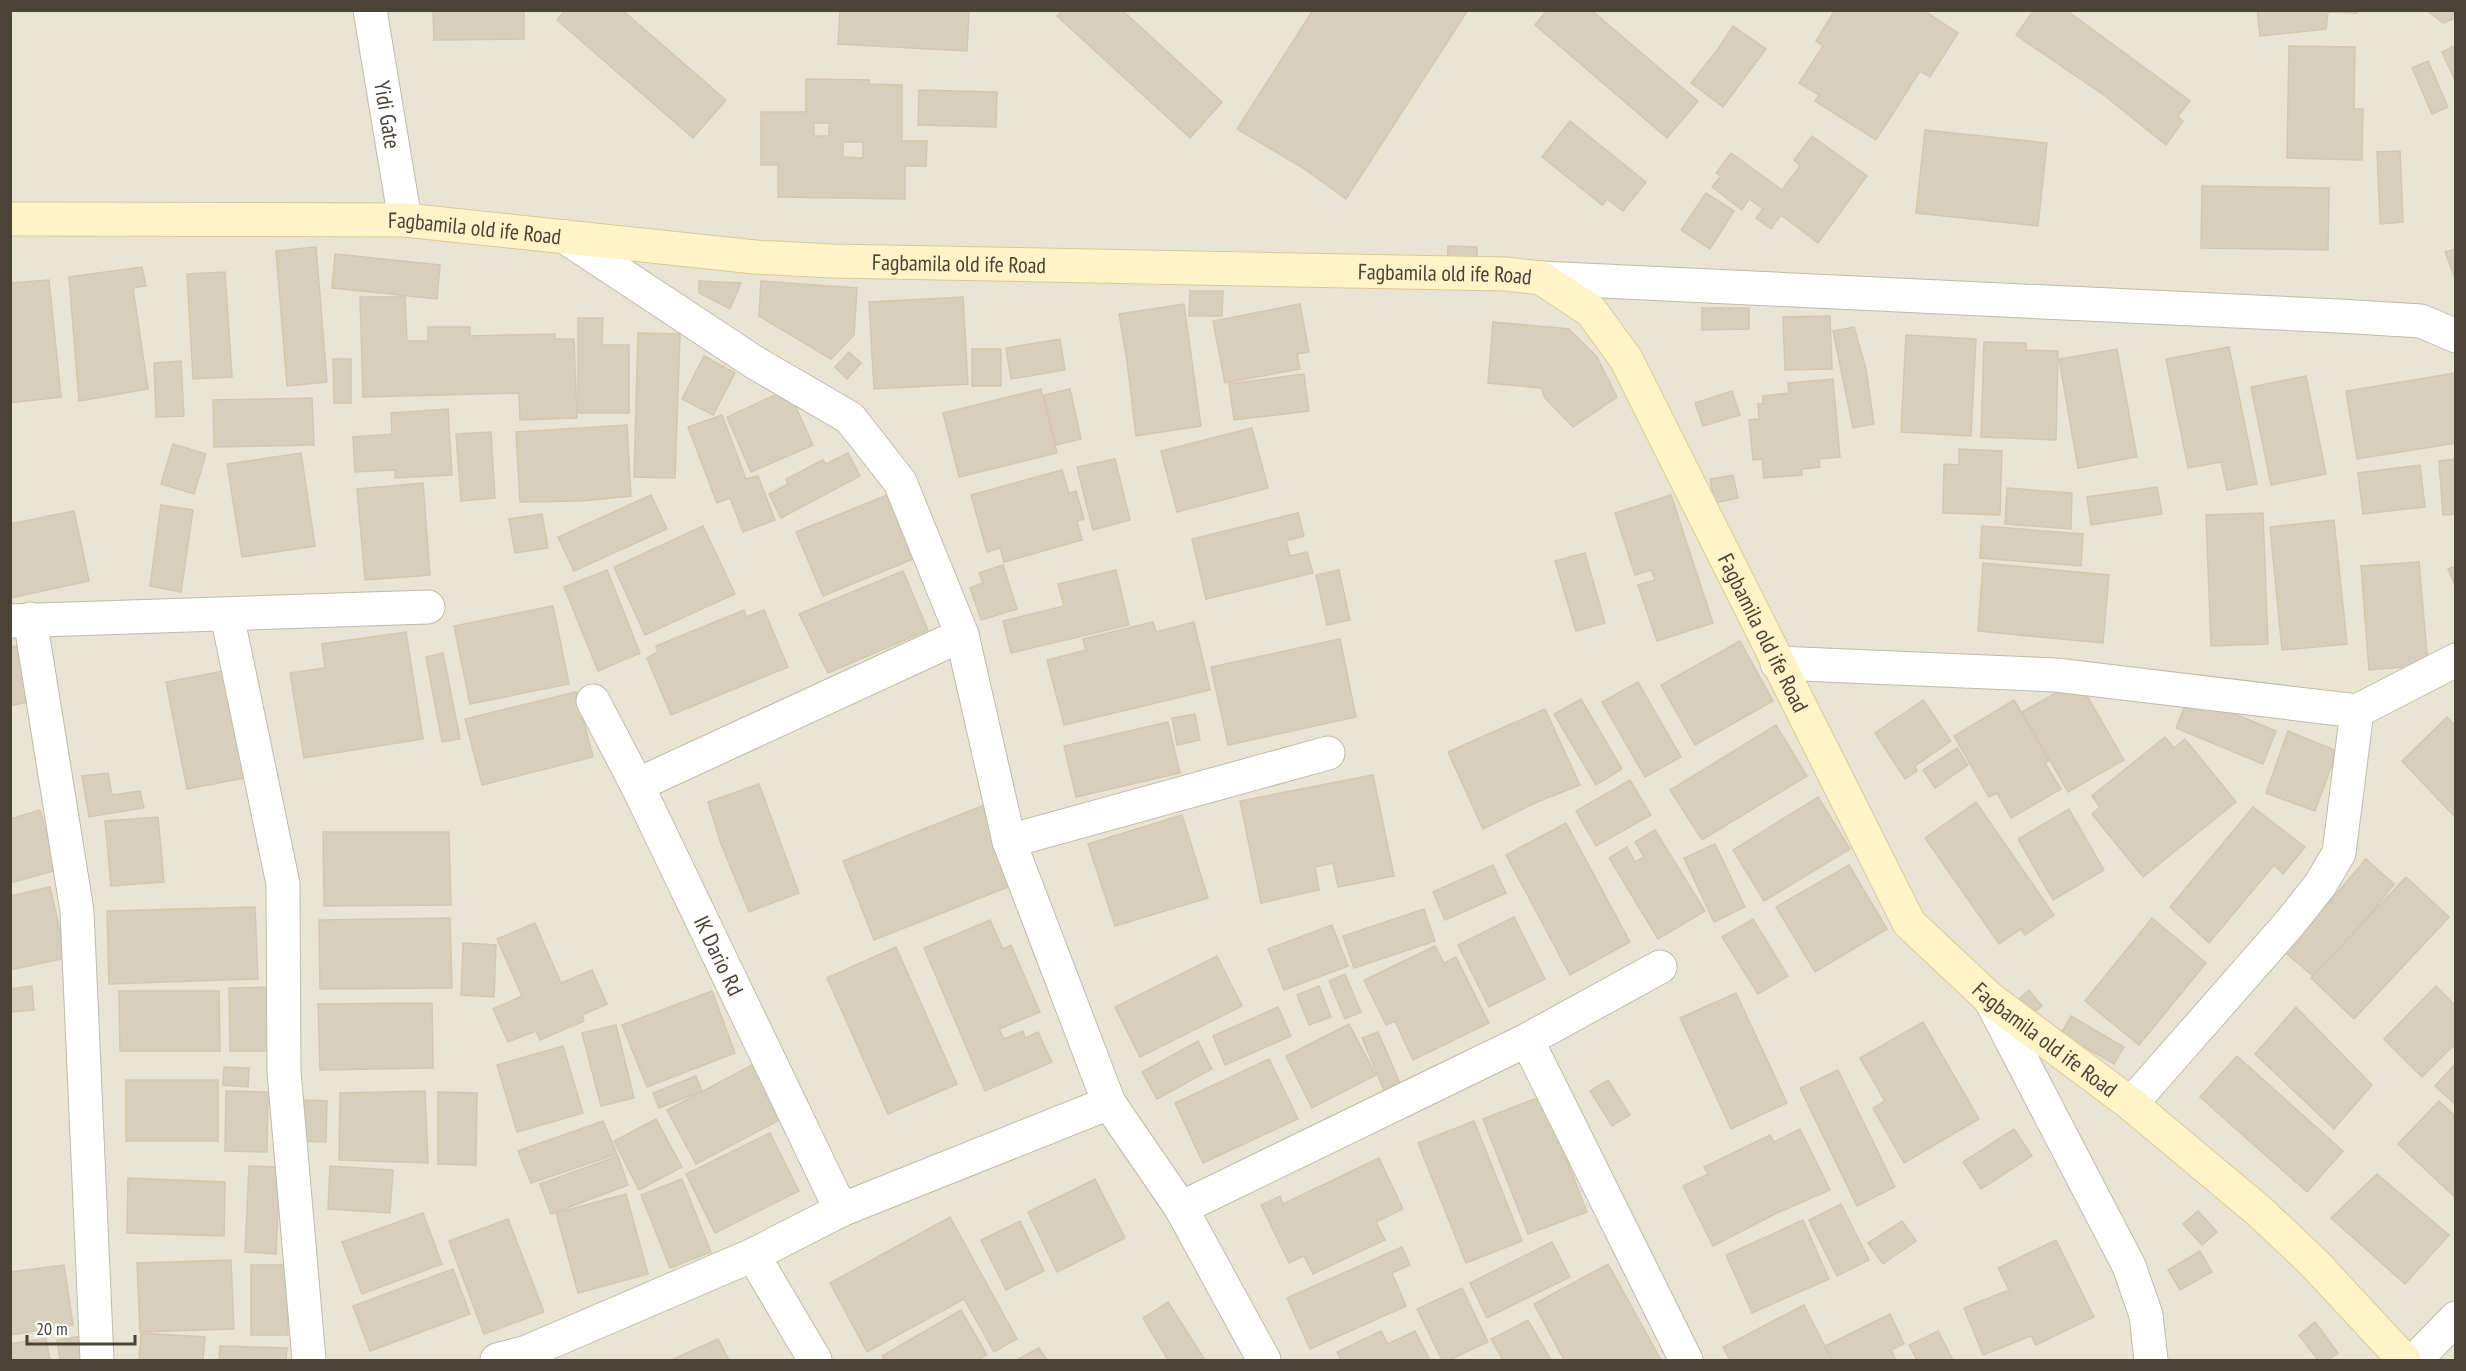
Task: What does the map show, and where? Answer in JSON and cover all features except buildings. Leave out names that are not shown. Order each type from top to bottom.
[{"type":"street","name":"Yidi Gate","points":[[370,10],[405,220]]},
{"type":"street","name":"Fagbamila old ife Road","points":[[10,219],[405,220],[755,257],[833,261],[1494,274],[1541,278],[1591,311],[1626,359],[1909,923],[1990,999],[2131,1104],[2259,1211],[2315,1264],[2404,1360]]},
{"type":"street","points":[[565,237],[754,362],[850,418],[900,482],[962,635],[1009,841],[1109,1103],[1181,1208],[1264,1360]]},
{"type":"street","points":[[1541,278],[2421,321],[2456,336]]},
{"type":"street","points":[[97,1360],[77,911],[20,620],[428,608]]},
{"type":"street","points":[[227,615],[284,884],[284,1072],[309,1360]]},
{"type":"street","points":[[637,785],[962,635]]},
{"type":"street","points":[[1777,663],[2056,675],[2357,711],[2456,660]]},
{"type":"street","name":"IK Dario Rd","points":[[593,700],[637,785],[841,1210]]},
{"type":"street","points":[[2131,1104],[2290,923],[2320,885],[2339,853],[2357,711]]},
{"type":"street","points":[[1009,841],[1328,753]]},
{"type":"street","points":[[1181,1208],[1527,1040],[1660,967]]},
{"type":"street","points":[[1990,999],[2129,1266],[2146,1315],[2151,1360]]},
{"type":"street","points":[[1527,1040],[1686,1360]]},
{"type":"street","points":[[518,1358],[753,1255],[841,1210],[1109,1103]]},
{"type":"street","points":[[753,1255],[815,1360]]},
{"type":"street","points":[[2415,1360],[2456,1318]]},
{"type":"shaded area","points":[[11,11],[2455,11],[2455,1360],[11,1360]]}]
